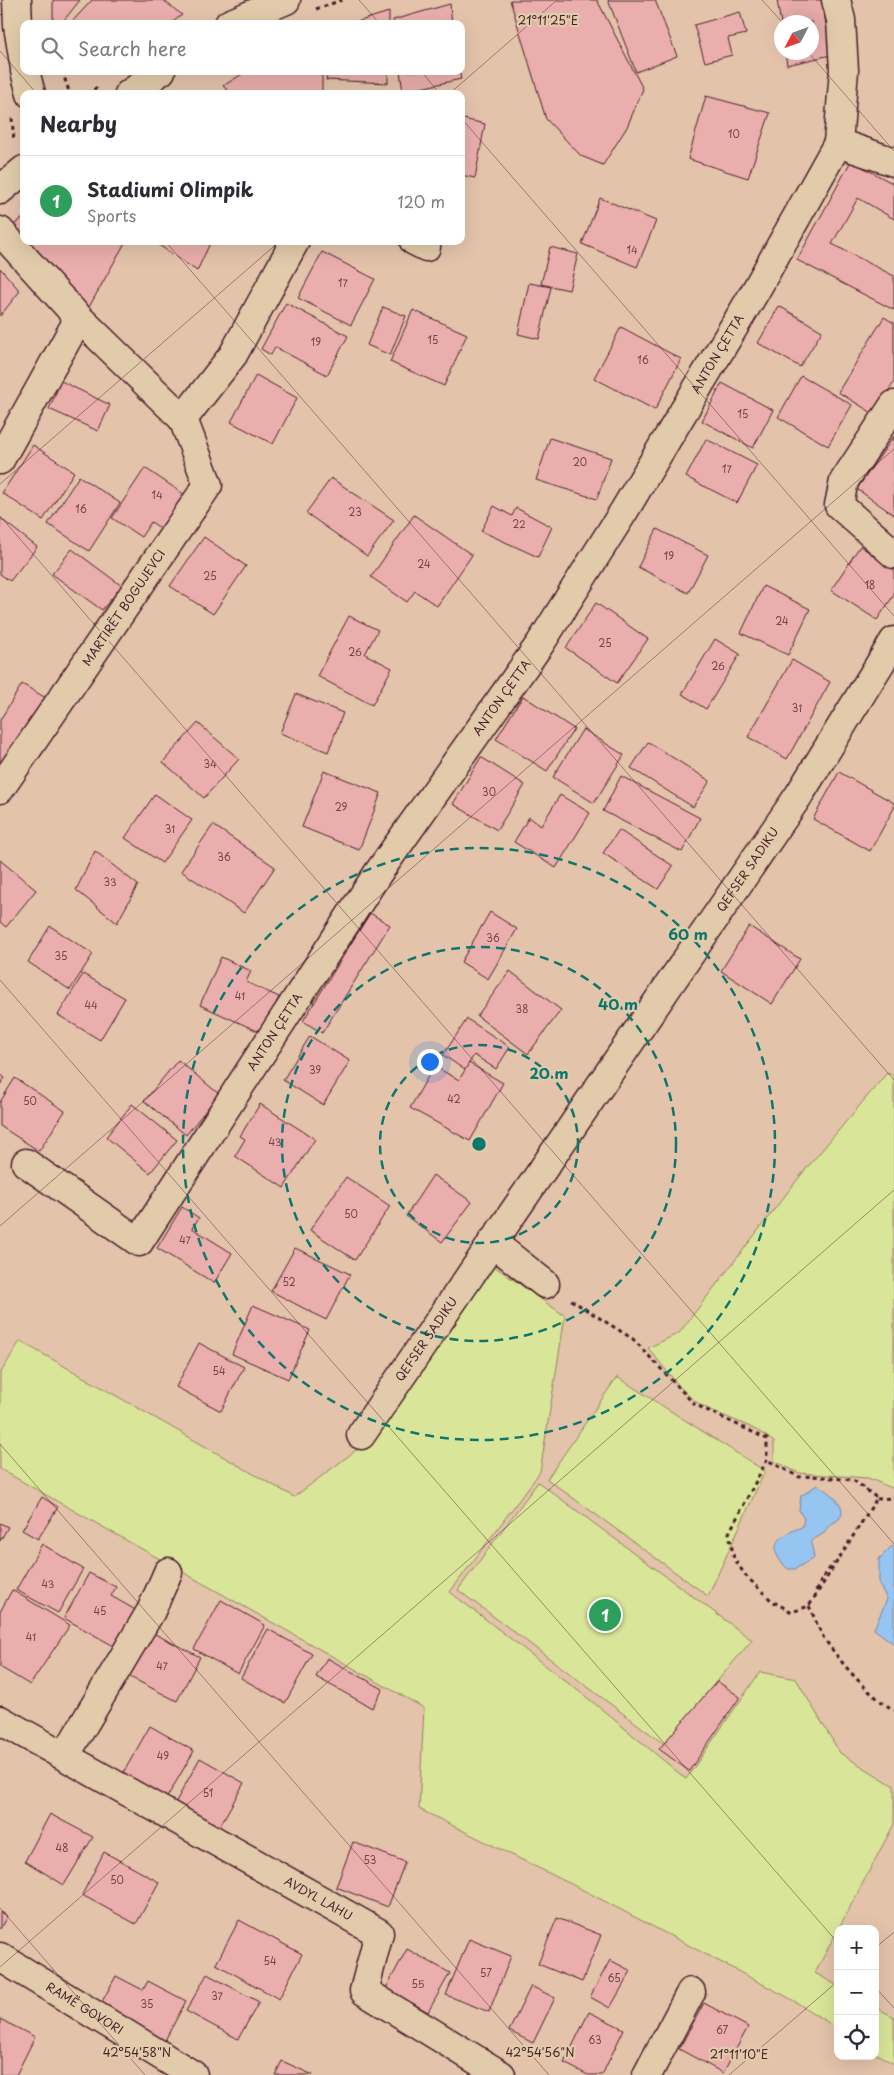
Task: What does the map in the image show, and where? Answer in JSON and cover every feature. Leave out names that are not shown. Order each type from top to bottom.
[{"type":"street","points":[[17,0],[20,38]]},
{"type":"street","points":[[238,20],[286,0]]},
{"type":"street","name":"ANTON ÇETTA","points":[[26,1163],[139,1242],[378,873],[540,644],[624,511],[756,290],[838,143],[844,70],[841,20],[836,0]]},
{"type":"street","points":[[26,75],[30,90]]},
{"type":"street","points":[[134,90],[155,75]]},
{"type":"street","points":[[838,143],[894,162]]},
{"type":"street","points":[[0,190],[20,173]]},
{"type":"street","name":"MARTIRËT BOGUJEVCI","points":[[0,231],[79,318],[183,419],[208,485],[0,789]]},
{"type":"street","points":[[183,419],[233,355],[293,245]]},
{"type":"street","points":[[0,460],[79,318]]},
{"type":"street","points":[[894,405],[844,481],[839,505],[894,554]]},
{"type":"street","name":"QEFSER SADIKU","points":[[361,1435],[799,795],[894,641]]},
{"type":"street","points":[[492,1242],[545,1284]]},
{"type":"street","points":[[64,1756],[151,1611],[168,1572]]},
{"type":"street","name":"AVDYL LAHU","points":[[0,1720],[379,1933],[364,1991],[501,2075]]},
{"type":"street","name":"RAMË GOVORI","points":[[0,1957],[193,2075]]},
{"type":"street","points":[[646,2075],[691,1992]]},
{"type":"path","points":[[63,75],[69,90]]},
{"type":"path","points":[[545,1284],[633,1339],[694,1404],[767,1439],[767,1460],[729,1533],[734,1559],[758,1589],[772,1602],[792,1612],[809,1606],[823,1577],[877,1498]]},
{"type":"path","points":[[767,1460],[799,1477],[812,1476],[853,1480],[877,1498],[894,1498]]},
{"type":"path","points":[[809,1606],[823,1637],[878,1701],[894,1710]]},
{"type":"green space","points":[[887,1073],[894,1076],[894,1489],[868,1478],[799,1473],[774,1461],[774,1442],[748,1426],[710,1410],[694,1400],[680,1387],[648,1348],[679,1333],[801,1175]]},
{"type":"green space","points":[[491,1264],[565,1316],[540,1472],[450,1592],[594,1703],[686,1779],[760,1672],[796,1679],[840,1753],[894,1786],[894,1824],[840,1925],[834,1925],[834,1937],[815,1973],[834,1984],[834,2026],[791,1999],[587,1892],[419,1809],[424,1708],[0,1469],[0,1374],[20,1341],[294,1497],[367,1442]]},
{"type":"green space","points":[[617,1377],[765,1471],[708,1596],[547,1479]]},
{"type":"green space","points":[[538,1482],[752,1640],[664,1744],[458,1590]]},
{"type":"green space","points":[[879,2009],[894,2017],[894,2064],[879,2055]]},
{"type":"water","points":[[817,1485],[836,1499],[842,1509],[842,1514],[822,1534],[811,1541],[814,1558],[795,1569],[788,1569],[777,1555],[777,1544],[786,1534],[802,1527],[804,1519],[799,1510],[801,1496]]},
{"type":"water","points":[[893,1545],[894,1644],[874,1629],[887,1599],[879,1584],[879,1559]]},
{"type":"building","points":[[53,0],[80,0],[64,20],[53,20]]},
{"type":"building","points":[[92,0],[163,0],[182,15],[175,20],[74,20]]},
{"type":"building","points":[[510,0],[597,0],[643,89],[627,127],[603,165],[581,156],[546,119]]},
{"type":"building","points":[[608,0],[655,0],[677,56],[636,72]]},
{"type":"building","points":[[777,0],[822,0],[831,55],[819,58],[819,15],[780,15]]},
{"type":"building","points":[[450,4],[452,20],[393,20]]},
{"type":"building","points":[[389,12],[389,20],[363,20]]},
{"type":"building","points":[[740,12],[746,34],[728,38],[732,55],[705,62],[694,25]]},
{"type":"building","points":[[786,60],[809,60],[787,65]]},
{"type":"building","points":[[241,75],[322,75],[322,90],[228,90],[223,86]]},
{"type":"building","points":[[327,75],[388,75],[388,83],[326,80]]},
{"type":"building","points":[[401,75],[460,75],[461,79],[412,90],[403,90]]},
{"type":"building","points":[[706,96],[770,113],[748,178],[688,159]]},
{"type":"building","points":[[465,119],[485,124],[475,178],[465,176]]},
{"type":"building","points":[[851,161],[894,184],[894,219],[858,198],[832,244],[894,276],[894,310],[797,260]]},
{"type":"building","points":[[600,198],[656,221],[637,267],[582,244]]},
{"type":"building","points":[[20,220],[20,238],[11,227]]},
{"type":"building","points":[[26,245],[124,245],[84,316]]},
{"type":"building","points":[[159,245],[209,245],[197,271]]},
{"type":"building","points":[[550,247],[578,254],[569,290],[541,284]]},
{"type":"building","points":[[322,252],[375,279],[351,325],[298,298]]},
{"type":"building","points":[[0,268],[20,291],[0,316]]},
{"type":"building","points":[[529,283],[551,287],[539,339],[518,334]]},
{"type":"building","points":[[286,303],[348,336],[327,375],[275,347],[271,355],[261,349]]},
{"type":"building","points":[[779,306],[822,331],[800,367],[758,343]]},
{"type":"building","points":[[383,307],[406,316],[390,355],[367,345]]},
{"type":"building","points":[[413,310],[467,334],[444,386],[390,362]]},
{"type":"building","points":[[884,317],[894,323],[894,382],[874,414],[838,392]]},
{"type":"building","points":[[621,327],[681,359],[655,410],[594,378]]},
{"type":"building","points":[[256,375],[297,398],[273,444],[231,422]]},
{"type":"building","points":[[801,376],[852,405],[828,446],[778,417]]},
{"type":"building","points":[[61,381],[110,405],[98,431],[49,409]]},
{"type":"building","points":[[722,383],[773,410],[753,448],[702,421]]},
{"type":"building","points":[[894,436],[894,515],[857,489]]},
{"type":"building","points":[[550,438],[611,458],[597,499],[536,480]]},
{"type":"building","points":[[706,439],[757,465],[737,503],[686,477]]},
{"type":"building","points":[[33,445],[74,472],[43,520],[2,493]]},
{"type":"building","points":[[145,468],[188,497],[166,532],[151,522],[141,537],[112,518]]},
{"type":"building","points":[[79,476],[120,503],[89,551],[48,524]]},
{"type":"building","points":[[331,478],[394,520],[367,556],[306,513]]},
{"type":"building","points":[[494,506],[512,516],[516,508],[552,527],[538,557],[481,531]]},
{"type":"building","points":[[414,515],[472,555],[437,606],[415,591],[407,602],[371,577]]},
{"type":"building","points":[[0,518],[37,547],[10,581],[0,574]]},
{"type":"building","points":[[657,529],[708,555],[688,593],[638,567]]},
{"type":"building","points":[[204,537],[246,566],[213,614],[170,586]]},
{"type":"building","points":[[860,546],[894,569],[894,595],[877,620],[831,590]]},
{"type":"building","points":[[72,549],[122,586],[102,610],[52,574]]},
{"type":"building","points":[[763,586],[810,609],[788,655],[741,633]]},
{"type":"building","points":[[596,603],[648,639],[617,683],[566,648]]},
{"type":"building","points":[[349,616],[378,630],[365,654],[392,668],[372,705],[317,676]]},
{"type":"building","points":[[715,639],[740,654],[706,709],[682,694]]},
{"type":"building","points":[[792,660],[830,682],[787,759],[748,737]]},
{"type":"building","points":[[22,684],[46,698],[0,770],[0,720]]},
{"type":"building","points":[[296,694],[343,713],[328,752],[280,733]]},
{"type":"building","points":[[523,696],[574,729],[547,771],[496,739]]},
{"type":"building","points":[[198,723],[239,759],[204,798],[163,762]]},
{"type":"building","points":[[583,729],[624,755],[594,803],[553,777]]},
{"type":"building","points":[[648,742],[710,781],[693,807],[631,768]]},
{"type":"building","points":[[481,757],[525,785],[497,830],[453,804]]},
{"type":"building","points":[[324,771],[381,793],[359,850],[302,827]]},
{"type":"building","points":[[839,772],[894,803],[894,808],[870,851],[813,819]]},
{"type":"building","points":[[621,776],[700,818],[682,852],[603,811]]},
{"type":"building","points":[[155,794],[192,820],[162,863],[125,838]]},
{"type":"building","points":[[560,795],[590,813],[556,868],[514,842],[529,817],[541,826]]},
{"type":"building","points":[[213,825],[275,867],[244,913],[181,871]]},
{"type":"building","points":[[619,830],[673,866],[658,889],[603,853]]},
{"type":"building","points":[[95,851],[138,885],[117,923],[76,890]]},
{"type":"building","points":[[0,860],[36,890],[6,927],[0,922]]},
{"type":"building","points":[[490,912],[517,929],[488,979],[461,962]]},
{"type":"building","points":[[370,913],[390,925],[322,1033],[303,1021]]},
{"type":"building","points":[[50,926],[93,954],[70,990],[28,962]]},
{"type":"building","points":[[749,926],[800,959],[772,1004],[721,971]]},
{"type":"building","points":[[221,957],[251,971],[246,982],[279,997],[262,1033],[200,1005]]},
{"type":"building","points":[[510,971],[561,1010],[528,1054],[477,1016]]},
{"type":"building","points":[[83,974],[125,998],[100,1040],[58,1015]]},
{"type":"building","points":[[467,1019],[510,1047],[496,1069],[474,1055],[465,1070],[443,1055]]},
{"type":"building","points":[[310,1036],[350,1061],[323,1105],[283,1080]]},
{"type":"building","points":[[178,1060],[219,1094],[186,1135],[144,1101]]},
{"type":"building","points":[[469,1063],[503,1083],[470,1141],[410,1108],[434,1066],[459,1080]]},
{"type":"building","points":[[0,1074],[5,1078],[0,1085]]},
{"type":"building","points":[[15,1078],[65,1111],[39,1151],[0,1126],[0,1102]]},
{"type":"building","points":[[132,1104],[177,1140],[150,1173],[106,1137]]},
{"type":"building","points":[[260,1104],[315,1139],[284,1188],[235,1156],[245,1139],[240,1136]]},
{"type":"building","points":[[433,1175],[472,1202],[442,1242],[406,1216]]},
{"type":"building","points":[[346,1177],[390,1206],[355,1260],[310,1230]]},
{"type":"building","points":[[182,1207],[199,1218],[192,1228],[232,1253],[214,1283],[157,1248]]},
{"type":"building","points":[[295,1248],[350,1274],[326,1320],[271,1291]]},
{"type":"building","points":[[253,1305],[310,1330],[288,1379],[232,1354]]},
{"type":"building","points":[[199,1343],[244,1367],[221,1411],[176,1387]]},
{"type":"building","points":[[42,1497],[58,1507],[38,1539],[22,1530]]},
{"type":"building","points":[[0,1523],[8,1527],[0,1541]]},
{"type":"building","points":[[42,1544],[83,1569],[58,1613],[16,1590]]},
{"type":"building","points":[[89,1573],[116,1587],[111,1596],[139,1612],[119,1649],[64,1618]]},
{"type":"building","points":[[12,1590],[70,1625],[30,1685],[0,1667],[0,1612]]},
{"type":"building","points":[[221,1600],[265,1625],[238,1674],[194,1649]]},
{"type":"building","points":[[268,1629],[312,1654],[285,1703],[241,1678]]},
{"type":"building","points":[[149,1631],[200,1657],[177,1701],[126,1675]]},
{"type":"building","points":[[327,1658],[383,1689],[372,1708],[316,1677]]},
{"type":"building","points":[[717,1681],[740,1697],[689,1771],[659,1749]]},
{"type":"building","points":[[150,1726],[194,1751],[166,1799],[122,1775]]},
{"type":"building","points":[[200,1758],[244,1783],[217,1831],[173,1807]]},
{"type":"building","points":[[50,1814],[93,1837],[64,1885],[25,1861]]},
{"type":"building","points":[[353,1842],[405,1862],[388,1907],[336,1887]]},
{"type":"building","points":[[104,1852],[159,1882],[136,1924],[82,1895]]},
{"type":"building","points":[[0,1912],[7,1916],[0,1929]]},
{"type":"building","points":[[557,1918],[601,1935],[582,1982],[538,1964]]},
{"type":"building","points":[[239,1920],[302,1954],[279,1999],[216,1964]]},
{"type":"building","points":[[469,1939],[511,1956],[489,2012],[446,1995]]},
{"type":"building","points":[[407,1949],[450,1973],[428,2012],[386,1988]]},
{"type":"building","points":[[610,1960],[631,1971],[610,2008],[590,1997]]},
{"type":"building","points":[[207,1974],[259,2002],[238,2039],[186,2011]]},
{"type":"building","points":[[116,1976],[143,1990],[148,1981],[186,2001],[163,2044],[98,2009]]},
{"type":"building","points":[[531,1986],[555,1998],[533,2043],[509,2031]]},
{"type":"building","points":[[704,2003],[748,2027],[723,2073],[679,2049]]},
{"type":"building","points":[[589,2012],[624,2029],[602,2075],[588,2075],[564,2063]]},
{"type":"building","points":[[0,2019],[35,2037],[16,2075],[0,2075]]},
{"type":"building","points":[[282,2061],[313,2075],[275,2075]]},
{"type":"place","name":"Stadiumi Olimpik","points":[[605,1615]]}]
